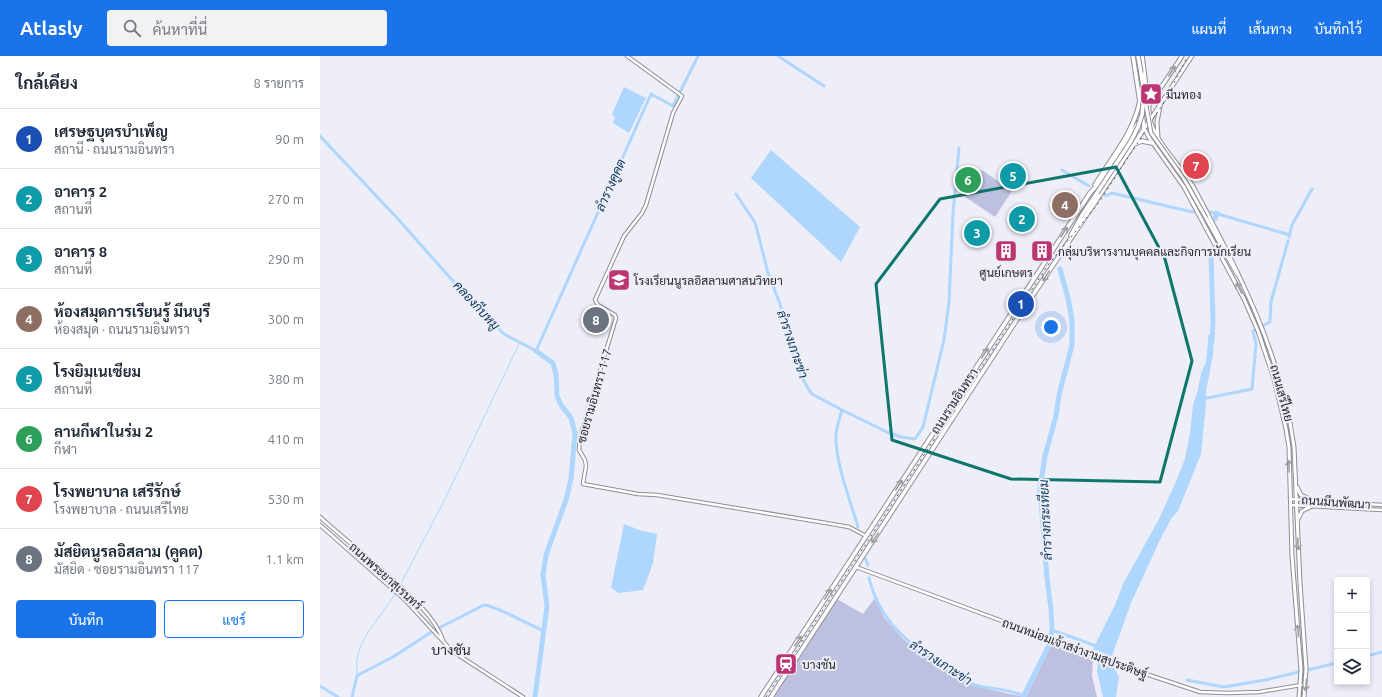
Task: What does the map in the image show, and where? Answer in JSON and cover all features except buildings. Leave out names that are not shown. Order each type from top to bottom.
[{"type":"highway","points":[[1133,56],[1144,128]]},
{"type":"highway","points":[[1067,244],[1080,219],[1131,141],[1138,127],[1142,115],[1144,95],[1138,56]]},
{"type":"highway","points":[[1142,56],[1150,120]]},
{"type":"highway","points":[[1134,68],[1136,71],[1139,71],[1143,64]]},
{"type":"highway","points":[[1139,94],[1140,97],[1143,97],[1146,90]]},
{"type":"highway","points":[[1090,193],[1130,130],[1137,115],[1140,100]]},
{"type":"highway","name":"ถนนรามอินทรา","points":[[761,697],[1090,193],[1102,180],[1148,107]]},
{"type":"highway","name":"ถนนรามอินทรา","points":[[771,697],[1067,244],[1150,120]]},
{"type":"highway","points":[[1134,145],[1142,141],[1152,143]]},
{"type":"highway","points":[[1114,161],[1121,164]]},
{"type":"highway","points":[[808,625],[815,629]]},
{"type":"main road","points":[[1148,107],[1182,56]]},
{"type":"main road","points":[[1192,56],[1150,120],[1159,141],[1193,187],[1208,218]]},
{"type":"main road","points":[[1146,84],[1147,87],[1152,89],[1162,86]]},
{"type":"main road","points":[[1144,95],[1151,133],[1184,179],[1208,218]]},
{"type":"main road","points":[[1159,141],[1157,122],[1161,103]]},
{"type":"main road","name":"ถนนเสรีไทย","points":[[1144,128],[1152,143],[1176,175],[1194,204],[1237,285],[1255,323],[1274,379],[1289,447],[1293,562],[1301,672],[1299,697]]},
{"type":"main road","points":[[1176,175],[1178,172],[1182,172]]},
{"type":"main road","name":"ถนนเสรีไทย","points":[[1208,218],[1231,264],[1241,279],[1263,329],[1292,429],[1306,671],[1304,697]]},
{"type":"main road","points":[[1296,483],[1301,494],[1312,500]]},
{"type":"main road","points":[[1297,523],[1302,511],[1312,506]]},
{"type":"street","name":"ซอยรามอินทรา 117","points":[[627,56],[680,95],[646,205],[642,213],[624,236],[595,298],[596,304],[615,315],[616,318],[580,438],[579,450],[585,460],[586,466],[583,484],[826,523],[853,528],[866,536]]},
{"type":"street","name":"ถนนมีนพัฒนา","points":[[1290,499],[1382,505]]},
{"type":"street","name":"ถนนมีนพัฒนา","points":[[1290,505],[1382,510]]},
{"type":"street","name":"ถนนพระยาสุเรนทร์","points":[[320,517],[412,597],[421,606],[435,625],[444,641]]},
{"type":"street","name":"ถนนพระยาสุเรนทร์","points":[[320,525],[404,599],[457,655],[523,697]]},
{"type":"street","name":"ถนนหม่อมเจ้าสง่างามสุประดิษฐ์","points":[[856,567],[1112,662],[1206,693],[1259,692],[1301,685]]},
{"type":"highlighted area","points":[[1116,167],[1165,259],[1192,361],[1160,482],[1011,479],[892,440],[876,284],[940,199]]},
{"type":"shaded area","points":[[624,87],[646,98],[629,133],[613,123],[615,118],[612,114]]},
{"type":"shaded area","points":[[771,150],[860,227],[841,262],[751,178]]},
{"type":"shaded area","points":[[968,169],[978,175],[982,170],[1012,191],[995,217],[964,196],[967,191],[959,186]]},
{"type":"shaded area","points":[[1208,335],[1214,336],[1213,355],[1206,391],[1201,454],[1178,511],[1171,519],[1160,540],[1131,603],[1112,656],[1093,649],[1115,605],[1123,584],[1159,519],[1185,459],[1193,405],[1198,390],[1201,373],[1206,362]]},
{"type":"shaded area","points":[[624,524],[642,531],[657,534],[653,563],[643,590],[619,593],[611,588]]},
{"type":"shaded area","points":[[875,598],[884,617],[903,639],[927,658],[973,686],[1025,697],[774,697],[837,599],[863,614]]},
{"type":"shaded area","points":[[1052,644],[1093,659],[1092,676],[1097,697],[1026,697]]},
{"type":"shaded area","points":[[1098,662],[1114,668],[1119,677],[1116,697],[1103,697],[1097,672]]},
{"type":"waterway","name":"ลำรางคูคต","points":[[320,136],[398,219],[469,299],[504,334],[536,351],[651,94],[673,106],[698,56]]},
{"type":"waterway","points":[[778,56],[824,86]]},
{"type":"waterway","points":[[842,410],[887,432],[901,437],[915,439],[923,427],[944,340],[949,302],[953,213],[959,148]]},
{"type":"waterway","points":[[1062,170],[1089,186]]},
{"type":"waterway","points":[[1289,237],[1292,225],[1312,189]]},
{"type":"waterway","points":[[1105,195],[1106,196],[1112,193],[1192,212],[1211,212],[1290,235]]},
{"type":"waterway","name":"ลำรางเกาะข่า","points":[[736,194],[756,226],[768,273],[780,304],[799,372],[812,394],[842,410],[836,434],[836,445],[840,469],[858,527]]},
{"type":"waterway","points":[[1215,219],[1217,213]]},
{"type":"waterway","points":[[1202,399],[1252,389],[1256,344],[1253,331],[1270,322],[1271,302],[1288,241]]},
{"type":"waterway","points":[[1211,255],[1213,320],[1212,342]]},
{"type":"waterway","name":"ลำรางกระเทียม","points":[[1023,697],[1049,645],[1052,630],[1040,488],[1045,456],[1056,416],[1059,395],[1072,345],[1072,320],[1060,269]]},
{"type":"waterway","points":[[401,583],[443,503],[520,342]]},
{"type":"waterway","name":"คลองกีบหมู","points":[[535,697],[547,606],[543,575],[546,555],[566,500],[571,479],[575,433],[571,418],[561,405],[557,396],[556,374],[553,363],[536,351]]},
{"type":"waterway","name":"ลำรางเกาะข่า","points":[[865,558],[868,565]]},
{"type":"waterway","name":"ลำรางเกาะข่า","points":[[869,578],[874,594],[889,621],[910,643],[962,679],[972,684],[1023,695]]},
{"type":"waterway","points":[[357,676],[357,659],[364,638],[395,594]]},
{"type":"waterway","points":[[352,697],[357,676],[393,657],[433,631],[484,605],[504,612],[544,631]]},
{"type":"waterway","points":[[1052,630],[1099,647]]},
{"type":"waterway","points":[[1106,672],[1108,648]]},
{"type":"waterway","points":[[1370,655],[1382,652]]},
{"type":"waterway","points":[[1187,680],[1224,687],[1265,680],[1334,664]]},
{"type":"waterway","points":[[320,686],[338,697]]},
{"type":"railway","points":[[766,697],[1048,265],[1097,205],[1163,104],[1188,56]]},
{"type":"place","name":"มีนทอง","points":[[1151,94]]},
{"type":"place","name":"โรงพยาบาล เสรีรักษ์","points":[[1196,166]]},
{"type":"place","name":"โรงยิมเนเซียม","points":[[1013,176]]},
{"type":"place","name":"ลานกีฬาในร่ม 2","points":[[968,180]]},
{"type":"place","name":"ห้องสมุดการเรียนรู้ มีนบุรี","points":[[1065,205]]},
{"type":"place","name":"อาคาร 2","points":[[1022,219]]},
{"type":"place","name":"อาคาร 8","points":[[977,233]]},
{"type":"place","name":"ศูนย์เกษตร","points":[[1006,251]]},
{"type":"place","name":"กลุ่มบริหารงานบุคคลและกิจการนักเรียน","points":[[1042,251]]},
{"type":"place","name":"โรงเรียนนูรลอิสลามศาสนวิทยา","points":[[619,280]]},
{"type":"place","name":"เศรษฐบุตรบำเพ็ญ","points":[[1021,304]]},
{"type":"place","name":"มัสยิตนูรลอิสลาม (คูคต)","points":[[596,320]]},
{"type":"place","name":"บางชัน","points":[[786,664]]},
{"type":"district","name":"บางชัน","points":[[451,650]]}]
